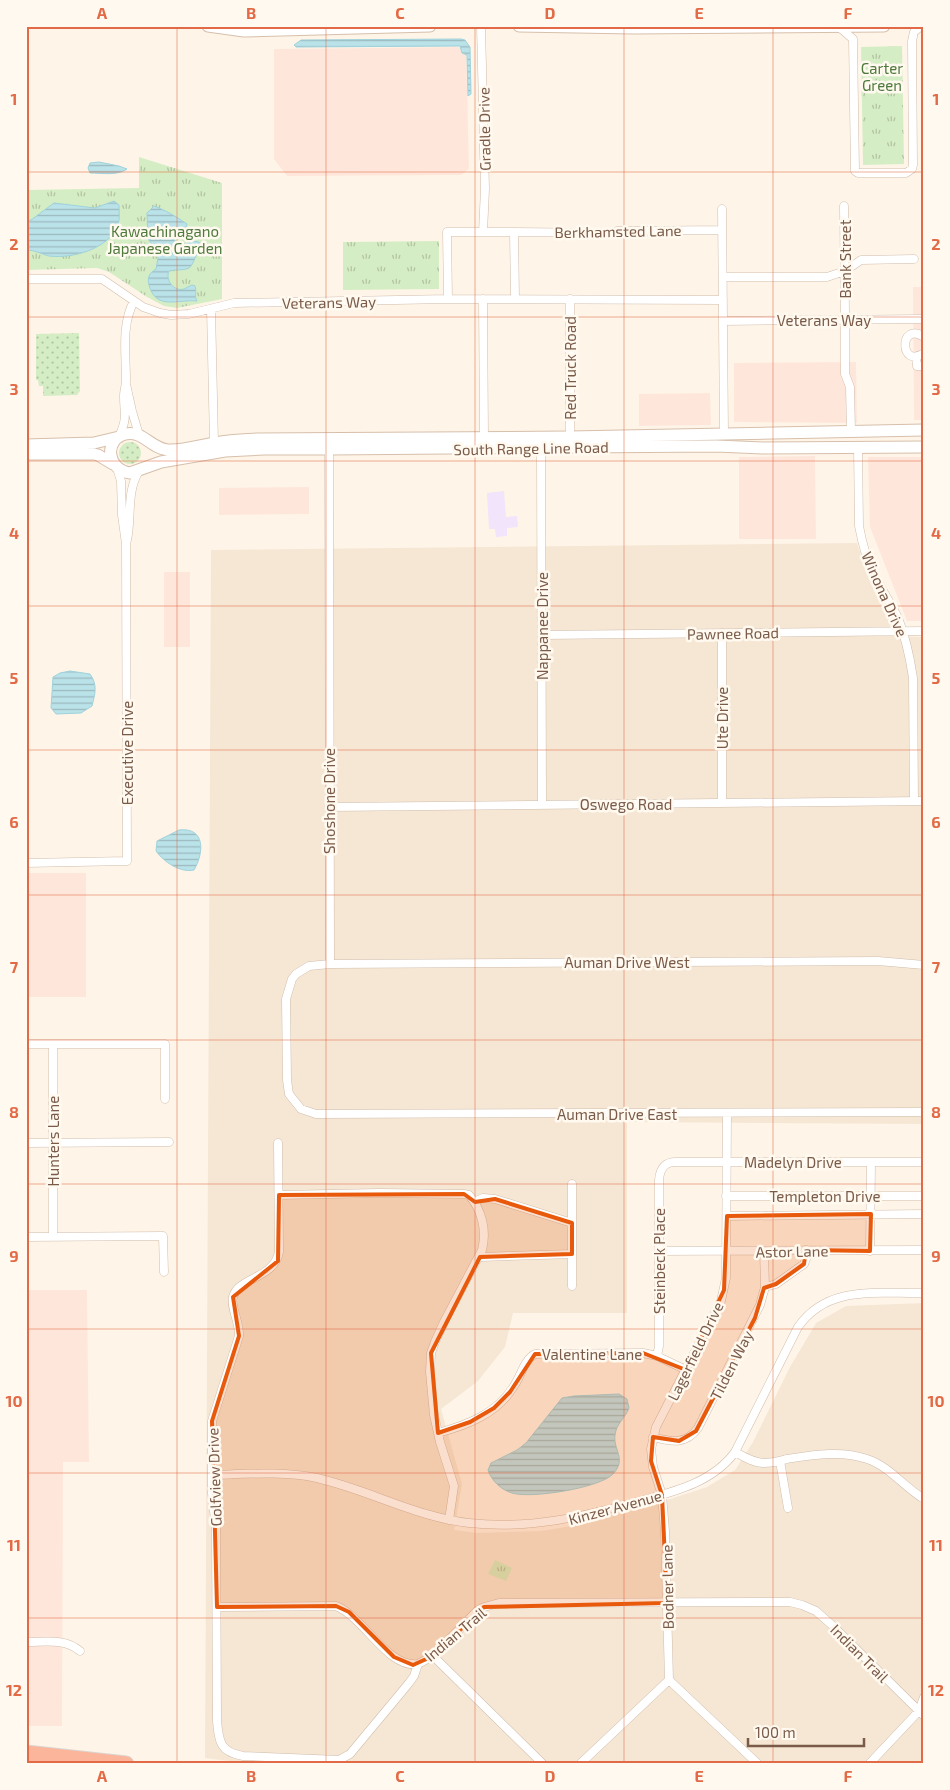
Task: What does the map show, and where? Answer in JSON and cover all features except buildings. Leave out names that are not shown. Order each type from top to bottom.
[{"type":"highway","points":[[26,1753],[126,1764]]},
{"type":"main road","points":[[208,26],[244,31],[430,26]]},
{"type":"main road","points":[[520,26],[884,26]]},
{"type":"main road","name":"South Range Line Road","points":[[141,437],[166,450],[214,443],[256,440],[570,437],[924,430]]},
{"type":"main road","points":[[26,445],[94,443],[126,434],[141,437],[147,443],[150,452],[148,462],[140,470],[125,473],[94,454],[26,454]]},
{"type":"main road","points":[[115,466],[110,453],[114,441],[119,437]]},
{"type":"main road","name":"South Range Line Road","points":[[140,470],[162,462],[225,451],[284,448],[924,447]]},
{"type":"street","name":"Gradle Drive","points":[[482,26],[485,189],[483,232]]},
{"type":"street","points":[[837,27],[853,39],[856,171],[858,174],[906,174],[912,169],[913,165],[912,41],[914,32],[921,26]]},
{"type":"street","name":"Bank Street","points":[[844,206],[845,312]]},
{"type":"street","points":[[722,209],[724,434]]},
{"type":"street","name":"Berkhamsted Lane","points":[[448,299],[447,232],[610,233],[617,231],[722,230]]},
{"type":"street","points":[[514,232],[515,298],[723,300]]},
{"type":"street","points":[[723,277],[827,277],[845,271],[860,260],[914,259]]},
{"type":"street","name":"Veterans Way","points":[[26,279],[102,279],[148,309],[171,315],[189,314],[234,303],[515,298]]},
{"type":"street","points":[[483,298],[484,437]]},
{"type":"street","name":"Red Truck Road","points":[[570,299],[570,437]]},
{"type":"street","points":[[119,437],[126,419],[124,394],[126,382],[126,336],[128,313],[134,301]]},
{"type":"street","points":[[211,309],[214,443]]},
{"type":"street","points":[[915,319],[915,333]]},
{"type":"street","name":"Veterans Way","points":[[723,321],[924,319]]},
{"type":"street","points":[[845,326],[845,374],[850,387],[851,432]]},
{"type":"street","points":[[915,333],[924,337]]},
{"type":"street","points":[[915,333],[907,337],[904,346],[908,354],[920,355],[917,366],[924,366]]},
{"type":"street","points":[[126,382],[132,411],[141,437]]},
{"type":"street","name":"Winona Drive","points":[[858,447],[860,535],[874,573],[898,618],[907,645],[913,678],[914,801]]},
{"type":"street","name":"Nappanee Drive","points":[[541,448],[542,804]]},
{"type":"street","name":"Shoshone Drive","points":[[329,449],[330,964]]},
{"type":"street","name":"Executive Drive","points":[[26,863],[127,862],[126,544],[120,481],[115,466]]},
{"type":"street","name":"Executive Drive","points":[[126,544],[130,524],[131,487],[140,470]]},
{"type":"street","name":"Pawnee Road","points":[[542,635],[924,631]]},
{"type":"street","name":"Ute Drive","points":[[722,633],[722,804]]},
{"type":"street","name":"Oswego Road","points":[[329,807],[924,801]]},
{"type":"street","name":"Auman Drive West","points":[[330,964],[878,961],[924,965]]},
{"type":"street","name":"Auman Drive East","points":[[330,964],[309,966],[296,974],[286,999],[287,1080],[289,1094],[301,1109],[310,1113],[333,1115],[924,1112]]},
{"type":"street","points":[[26,1044],[165,1044],[165,1099]]},
{"type":"street","name":"Hunters Lane","points":[[53,1044],[53,1237]]},
{"type":"street","name":"Lagerfield Drive","points":[[662,1495],[651,1461],[651,1450],[656,1427],[686,1370],[724,1290],[727,1113]]},
{"type":"street","points":[[26,1143],[169,1142]]},
{"type":"street","name":"Golfview Drive","points":[[217,1607],[216,1528],[212,1493],[212,1421],[239,1336],[239,1327],[232,1302],[235,1292],[278,1261],[278,1144]]},
{"type":"street","name":"Madelyn Drive","points":[[663,1166],[672,1162],[726,1161],[924,1162]]},
{"type":"street","points":[[870,1251],[871,1162]]},
{"type":"street","name":"Steinbeck Place","points":[[656,1356],[659,1346],[659,1180],[663,1166]]},
{"type":"street","points":[[572,1184],[572,1286]]},
{"type":"street","points":[[278,1195],[464,1194],[469,1195],[474,1202],[483,1223],[484,1243],[480,1256],[444,1322],[431,1353],[430,1372],[434,1415],[454,1486],[449,1520]]},
{"type":"street","name":"Templeton Drive","points":[[726,1196],[924,1196]]},
{"type":"street","points":[[474,1202],[483,1198],[495,1199],[572,1223]]},
{"type":"street","name":"Templeton Drive","points":[[726,1216],[924,1214]]},
{"type":"street","points":[[26,1237],[163,1236],[164,1272]]},
{"type":"street","points":[[765,1287],[776,1284],[804,1264],[806,1250]]},
{"type":"street","name":"Astor Lane","points":[[659,1251],[924,1250]]},
{"type":"street","name":"Tilden Way","points":[[653,1437],[669,1442],[679,1442],[689,1438],[696,1431],[760,1305],[765,1287],[764,1251]]},
{"type":"street","points":[[480,1256],[572,1254]]},
{"type":"street","name":"Kinzer Avenue","points":[[212,1475],[281,1474],[317,1478],[343,1485],[416,1511],[449,1520],[488,1525],[560,1521],[584,1516],[662,1495],[714,1474],[735,1452],[798,1327],[814,1310],[827,1301],[852,1294],[924,1293]]},
{"type":"street","name":"Valentine Lane","points":[[438,1433],[470,1422],[494,1408],[510,1392],[526,1363],[535,1354],[643,1353],[656,1356],[686,1370]]},
{"type":"street","points":[[735,1452],[761,1463],[833,1453],[848,1454],[868,1459],[881,1466],[911,1491],[924,1499]]},
{"type":"street","points":[[780,1461],[788,1508]]},
{"type":"street","name":"Bodner Lane","points":[[662,1495],[668,1680]]},
{"type":"street","name":"Indian Trail","points":[[217,1607],[218,1736],[220,1745],[234,1754],[318,1760],[339,1760],[344,1758],[350,1754],[410,1683],[418,1664],[434,1656],[477,1611],[499,1603],[790,1602],[802,1605],[816,1611],[833,1626],[922,1712]]},
{"type":"street","points":[[217,1607],[336,1606],[348,1612],[394,1658],[408,1665],[418,1664]]},
{"type":"street","points":[[26,1642],[64,1642],[73,1645],[80,1651]]},
{"type":"street","points":[[434,1656],[543,1764]]},
{"type":"street","points":[[580,1764],[668,1680],[758,1764]]},
{"type":"street","points":[[869,1764],[922,1712],[924,1697]]},
{"type":"highlighted area","points":[[464,1194],[475,1202],[495,1199],[572,1223],[572,1254],[480,1257],[431,1353],[438,1433],[470,1422],[494,1408],[510,1392],[535,1354],[643,1353],[686,1370],[724,1290],[727,1216],[871,1214],[870,1251],[806,1250],[804,1264],[776,1284],[764,1288],[755,1318],[696,1431],[679,1441],[653,1437],[651,1461],[662,1495],[667,1603],[484,1607],[433,1656],[413,1665],[394,1657],[349,1612],[336,1606],[217,1607],[212,1421],[239,1336],[233,1297],[278,1261],[279,1195]]},
{"type":"shaded area","points":[[466,47],[469,169],[461,175],[287,176],[274,159],[274,49]]},
{"type":"shaded area","points":[[913,287],[924,287],[924,420],[914,420]]},
{"type":"shaded area","points":[[856,362],[857,423],[734,422],[734,363]]},
{"type":"shaded area","points":[[710,393],[711,425],[639,426],[639,394]]},
{"type":"shaded area","points":[[815,456],[816,539],[739,539],[739,457]]},
{"type":"shaded area","points":[[868,457],[924,457],[924,621],[907,621],[870,527]]},
{"type":"shaded area","points":[[309,487],[309,514],[219,515],[219,488]]},
{"type":"shaded area","points":[[504,491],[506,517],[517,516],[518,527],[507,528],[507,536],[496,537],[495,529],[489,529],[487,493]]},
{"type":"shaded area","points":[[857,543],[874,591],[889,616],[896,636],[924,637],[924,1124],[627,1122],[627,1313],[513,1313],[505,1347],[478,1381],[441,1409],[462,1484],[454,1530],[477,1533],[541,1531],[578,1525],[639,1509],[707,1487],[735,1470],[753,1442],[790,1367],[816,1323],[846,1306],[924,1303],[924,1764],[252,1764],[205,1758],[211,550]]},
{"type":"shaded area","points":[[164,572],[190,572],[190,647],[164,647]]},
{"type":"shaded area","points":[[26,873],[86,873],[86,997],[26,997]]},
{"type":"shaded area","points":[[26,1290],[87,1290],[89,1462],[63,1462],[62,1726],[26,1726]]},
{"type":"green space","name":"Carter Green","points":[[902,46],[904,164],[863,165],[861,47]]},
{"type":"green space","name":"Kawachinagano Japanese Garden","points":[[139,157],[222,183],[222,299],[177,308],[164,306],[109,272],[97,268],[26,270],[26,190],[139,188]]},
{"type":"green space","points":[[439,241],[439,289],[343,290],[343,242]]},
{"type":"green space","points":[[79,333],[80,391],[77,395],[43,396],[43,386],[39,386],[38,380],[36,380],[36,334]]},
{"type":"green space","points":[[130,442],[138,445],[141,453],[138,461],[130,464],[122,461],[119,453],[122,445]]},
{"type":"green space","points":[[495,1560],[512,1568],[506,1581],[488,1574]]},
{"type":"water","points":[[301,40],[465,40],[470,47],[471,94],[468,96],[467,55],[462,53],[460,46],[296,47],[294,45]]},
{"type":"water","points":[[99,162],[127,169],[114,173],[90,173],[88,168],[90,163]]},
{"type":"water","points":[[114,201],[119,205],[118,225],[107,240],[98,246],[79,254],[58,257],[26,250],[26,221],[31,220],[54,203],[95,208]]},
{"type":"water","points":[[154,206],[187,224],[184,234],[174,237],[174,240],[183,244],[192,241],[199,242],[191,267],[169,271],[168,274],[169,281],[177,289],[195,286],[197,301],[162,301],[152,293],[148,278],[156,269],[158,258],[155,248],[148,239],[147,213]]},
{"type":"water","points":[[70,671],[90,674],[93,678],[95,694],[92,706],[81,713],[56,714],[51,708],[53,677]]},
{"type":"water","points":[[179,830],[188,830],[194,833],[200,842],[200,856],[194,870],[183,870],[173,866],[156,851],[157,841]]},
{"type":"water","points":[[619,1394],[627,1399],[629,1408],[617,1427],[615,1435],[619,1464],[613,1474],[606,1479],[580,1488],[534,1495],[512,1493],[504,1490],[491,1477],[488,1470],[491,1463],[517,1450],[526,1443],[562,1398]]}]
